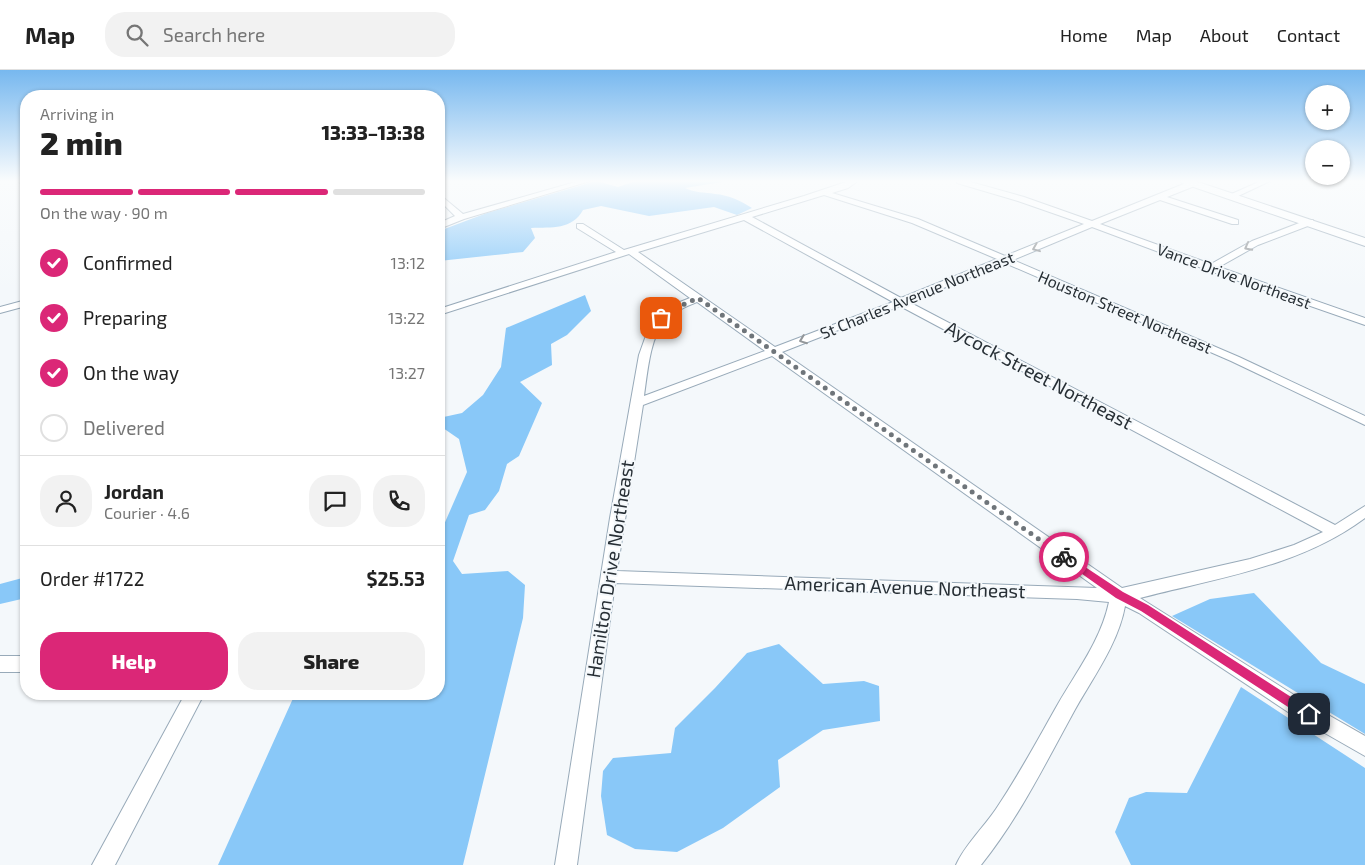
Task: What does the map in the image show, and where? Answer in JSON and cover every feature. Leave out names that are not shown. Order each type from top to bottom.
[{"type":"main road","points":[[1298,218],[1365,242]]},
{"type":"street","points":[[445,224],[458,218]]},
{"type":"street","points":[[445,310],[627,252],[741,218]]},
{"type":"street","name":"Aycock Street Northeast","points":[[747,218],[901,302],[1334,531]]},
{"type":"street","name":"Houston Street Northeast","points":[[903,218],[1235,359],[1365,421]]},
{"type":"street","name":"Vance Drive Northeast","points":[[1073,218],[1365,322]]},
{"type":"street","name":"St Charles Avenue Northeast","points":[[637,403],[901,302],[1109,218]]},
{"type":"street","points":[[1224,218],[1236,222]]},
{"type":"street","points":[[1210,268],[1254,243],[1310,222]]},
{"type":"street","points":[[580,226],[627,252],[698,298],[1119,595],[1145,608],[1295,706],[1365,747]]},
{"type":"street","name":"Hamilton Drive Northeast","points":[[566,865],[608,577],[645,355],[654,327],[666,314],[698,298]]},
{"type":"street","points":[[0,310],[20,305]]},
{"type":"street","name":"American Avenue Northeast","points":[[608,577],[910,586],[968,590],[1090,592],[1119,595],[1246,567],[1286,555],[1334,531],[1365,511]]},
{"type":"street","points":[[967,865],[988,842],[1031,771],[1092,662],[1117,612],[1119,595]]},
{"type":"street","points":[[0,664],[20,664]]},
{"type":"street","points":[[103,865],[192,700]]},
{"type":"shaded area","points":[[473,218],[576,218],[561,226],[531,228],[535,238],[523,252],[445,260],[445,229]]},
{"type":"shaded area","points":[[585,295],[591,311],[567,335],[551,344],[552,365],[520,382],[542,403],[519,456],[507,464],[499,491],[485,510],[469,515],[453,561],[462,574],[508,571],[525,585],[523,618],[463,865],[218,865],[292,700],[445,700],[445,522],[467,472],[459,439],[445,429],[445,417],[462,413],[483,395],[501,367],[506,328]]},
{"type":"shaded area","points":[[20,579],[20,599],[0,604],[0,584]]},
{"type":"shaded area","points":[[1254,593],[1321,663],[1365,684],[1365,734],[1172,616],[1210,599]]},
{"type":"shaded area","points":[[779,644],[823,684],[864,681],[879,686],[880,721],[823,730],[778,760],[780,787],[723,828],[677,852],[635,849],[607,835],[601,796],[603,771],[613,758],[671,753],[675,728],[747,653]]},
{"type":"shaded area","points":[[1241,687],[1365,768],[1365,865],[1131,865],[1115,832],[1129,798],[1146,792],[1187,793]]},
{"type":"way so far","points":[[661,318],[680,306],[698,298],[1064,557]]},
{"type":"route","points":[[1064,557],[1119,595],[1145,608],[1309,714]]}]
